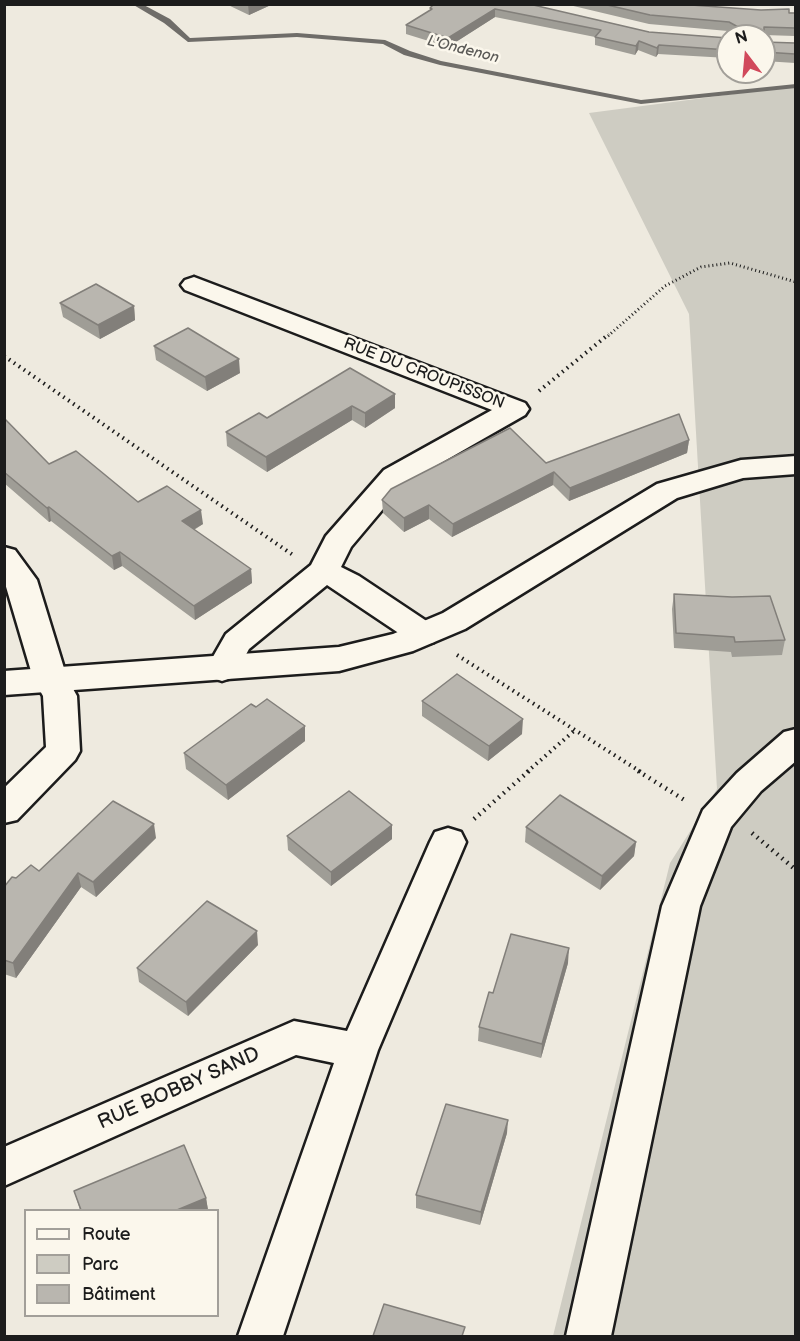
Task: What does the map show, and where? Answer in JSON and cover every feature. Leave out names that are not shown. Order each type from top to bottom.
[{"type":"street","name":"RUE DU CROUPISSON","points":[[194,285],[515,409]]},
{"type":"street","name":"RUE DU CROUPISSON","points":[[222,669],[237,642],[324,571],[337,543],[394,477],[515,409]]},
{"type":"street","points":[[4,683],[339,659],[402,643],[454,621],[667,491],[741,469],[795,465]]},
{"type":"street","points":[[4,557],[21,580],[50,678],[60,696],[63,751],[4,810]]},
{"type":"street","points":[[324,571],[348,583],[423,634]]},
{"type":"street","points":[[588,1336],[681,906],[716,820],[749,782],[795,741]]},
{"type":"street","points":[[261,1336],[358,1050],[448,842]]},
{"type":"street","name":"RUE BOBBY SAND","points":[[4,1167],[294,1038],[358,1050]]},
{"type":"path","points":[[515,409],[644,306],[665,286],[702,267],[730,263],[795,282]]},
{"type":"path","points":[[4,356],[295,556],[324,571]]},
{"type":"path","points":[[423,634],[716,820],[755,834],[795,870]]},
{"type":"path","points":[[448,842],[575,730]]},
{"type":"green space","points":[[795,86],[795,1336],[553,1336],[670,863],[717,789],[689,314],[589,113]]},
{"type":"building","points":[[434,4],[529,4],[649,32],[716,37],[716,49],[659,45],[657,48],[639,41],[636,46],[595,37],[601,30],[495,9],[448,38],[406,25],[432,9],[430,8]]},
{"type":"building","points":[[603,4],[677,4],[761,10],[789,9],[789,13],[795,13],[795,28],[776,27],[776,24],[733,24],[650,15]]},
{"type":"building","points":[[776,42],[795,43],[795,54],[776,53]]},
{"type":"building","points":[[96,284],[134,306],[98,325],[60,303]]},
{"type":"building","points":[[188,328],[239,359],[205,377],[154,346]]},
{"type":"building","points":[[350,368],[395,394],[365,413],[352,406],[266,457],[226,432],[259,413],[267,418]]},
{"type":"building","points":[[679,414],[689,440],[570,488],[554,472],[453,524],[429,505],[404,518],[382,500],[391,489],[510,428],[546,463]]},
{"type":"building","points":[[4,418],[49,464],[76,451],[138,502],[167,486],[201,510],[182,521],[251,569],[194,606],[120,552],[112,556],[49,507],[47,508],[4,472]]},
{"type":"building","points":[[674,594],[770,596],[785,640],[735,642],[734,637],[676,633]]},
{"type":"building","points":[[457,674],[523,719],[489,746],[422,701]]},
{"type":"building","points":[[267,699],[305,726],[226,785],[184,753],[251,704],[256,707]]},
{"type":"building","points":[[349,791],[392,825],[331,872],[287,836]]},
{"type":"building","points":[[560,795],[636,842],[602,876],[526,827]]},
{"type":"building","points":[[113,801],[154,824],[93,882],[78,873],[13,963],[4,960],[4,887],[12,877],[16,878],[31,865],[39,871]]},
{"type":"building","points":[[207,901],[257,931],[186,1002],[137,968]]},
{"type":"building","points":[[511,934],[569,948],[542,1044],[479,1027],[489,992],[493,993]]},
{"type":"building","points":[[446,1104],[508,1120],[481,1212],[416,1195]]},
{"type":"building","points":[[184,1145],[206,1198],[179,1209],[81,1209],[74,1191]]},
{"type":"building","points":[[384,1304],[465,1327],[462,1336],[373,1336]]},
{"type":"waterway","name":"L'Ondenon","points":[[135,4],[167,21],[188,40],[297,35],[385,42],[407,53],[440,63],[641,102],[796,86]]}]
